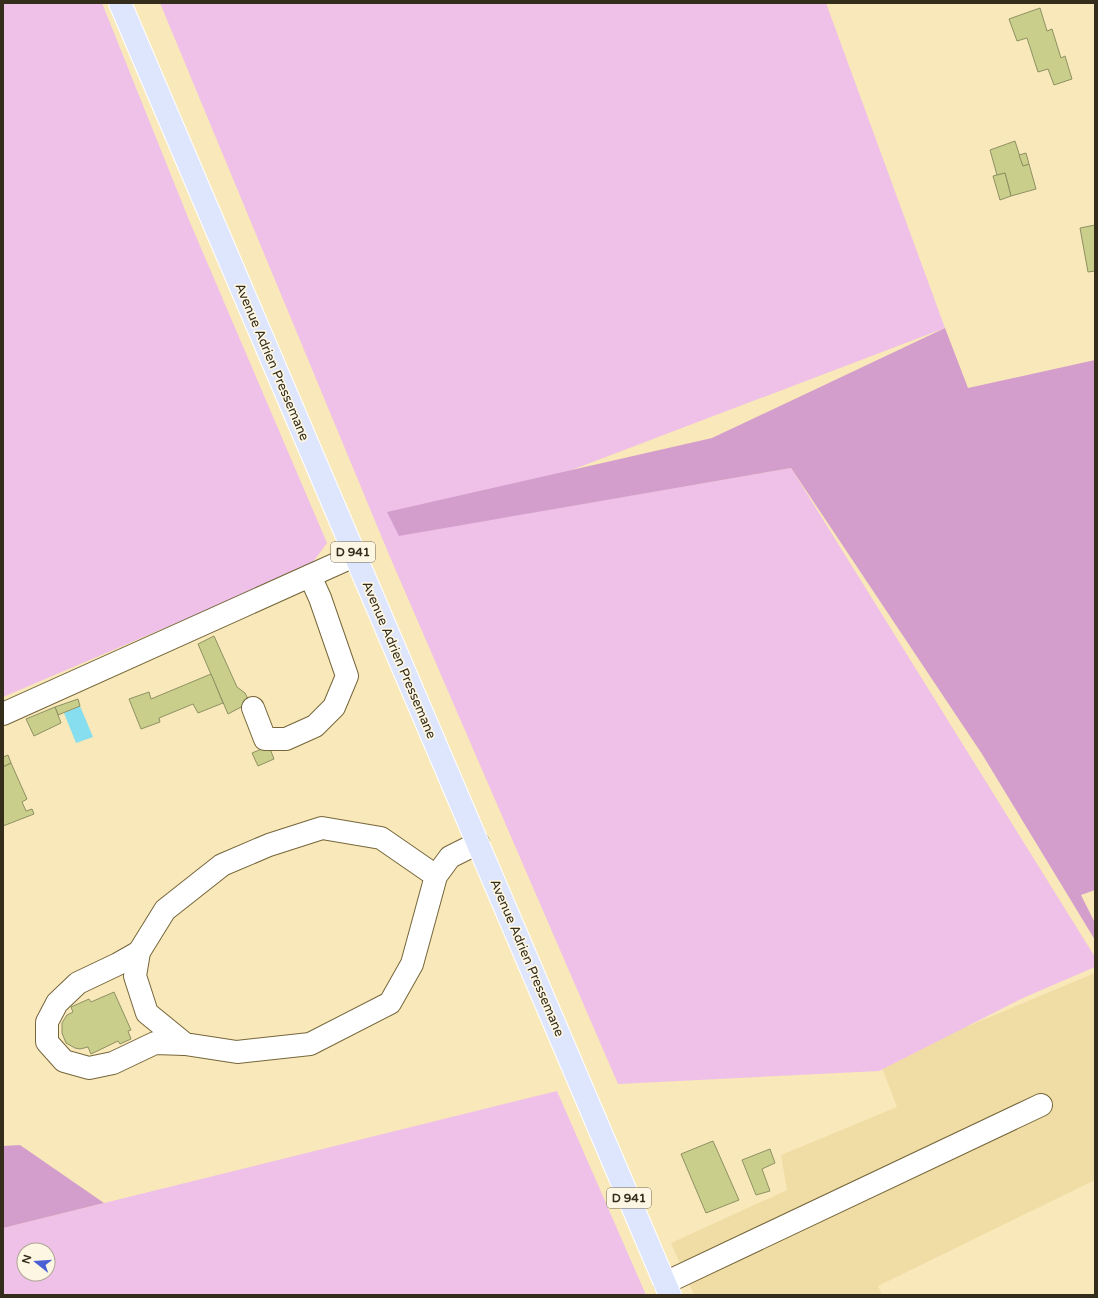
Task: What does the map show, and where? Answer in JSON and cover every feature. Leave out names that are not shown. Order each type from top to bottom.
[{"type":"main road","name":"Avenue Adrien Pressemane","points":[[120,3],[354,556],[668,1289]]},
{"type":"lane","points":[[3,714],[354,556]]},
{"type":"lane","points":[[253,708],[265,739],[286,739],[315,726],[334,707],[347,676],[320,598],[310,576]]},
{"type":"lane","points":[[184,1044],[147,1013],[134,976],[139,952],[165,910],[222,865],[269,845],[322,828],[381,838],[436,876]]},
{"type":"lane","points":[[139,952],[78,983],[57,1004],[47,1022],[47,1042],[64,1061],[89,1068],[113,1063],[155,1043],[184,1044],[237,1052],[310,1044],[390,1003],[412,964],[436,876],[450,857],[478,843]]},
{"type":"lane","points":[[668,1289],[1041,1105]]},
{"type":"shaded area","points":[[3,3],[102,3],[189,220],[327,543],[310,566],[3,697]]},
{"type":"shaded area","points":[[160,3],[826,3],[945,328],[401,535],[791,468],[1095,957],[1095,967],[1023,998],[879,1071],[618,1084],[390,557]]},
{"type":"shaded area","points":[[945,328],[968,388],[1095,360],[1095,890],[1081,895],[1095,923],[1095,940],[982,754],[791,468],[399,536],[387,512],[712,438]]},
{"type":"shaded area","points":[[1095,973],[1095,1180],[878,1286],[882,1295],[694,1295],[671,1243],[787,1190],[781,1155],[897,1107],[880,1063]]},
{"type":"shaded area","points":[[557,1091],[646,1295],[3,1295],[3,1228]]},
{"type":"shaded area","points":[[20,1145],[104,1203],[3,1228],[3,1146]]},
{"type":"water","points":[[80,706],[93,737],[76,743],[64,713]]},
{"type":"building","points":[[1040,8],[1047,31],[1052,29],[1061,58],[1065,56],[1072,79],[1054,85],[1048,69],[1038,72],[1027,38],[1017,41],[1009,19]]},
{"type":"building","points":[[1015,141],[1023,166],[1029,164],[1036,189],[1011,196],[1005,173],[997,175],[990,150]]},
{"type":"building","points":[[1026,153],[1029,164],[1023,166],[1019,155]]},
{"type":"building","points":[[1005,173],[1011,196],[1000,200],[993,176]]},
{"type":"building","points":[[1095,225],[1095,271],[1088,272],[1080,228]]},
{"type":"building","points":[[214,636],[237,687],[245,693],[248,699],[245,705],[228,714],[198,644]]},
{"type":"building","points":[[211,674],[223,703],[198,713],[193,704],[159,718],[160,722],[141,729],[129,699],[149,692],[151,699]]},
{"type":"building","points":[[78,699],[80,706],[58,715],[55,707]]},
{"type":"building","points":[[55,707],[61,723],[34,736],[26,719]]},
{"type":"building","points":[[269,746],[274,759],[258,766],[252,753]]},
{"type":"building","points":[[8,755],[11,763],[3,767],[3,757]]},
{"type":"building","points":[[11,763],[27,799],[22,802],[26,811],[32,809],[34,814],[3,826],[3,767]]},
{"type":"building","points":[[114,992],[131,1030],[128,1031],[131,1039],[120,1044],[118,1041],[91,1054],[88,1047],[80,1049],[66,1043],[62,1033],[62,1023],[67,1015],[73,1012],[71,1007],[89,999],[91,1002]]},
{"type":"building","points":[[713,1141],[739,1200],[706,1213],[681,1154]]},
{"type":"building","points":[[770,1149],[775,1163],[762,1169],[770,1191],[756,1195],[742,1160]]}]
